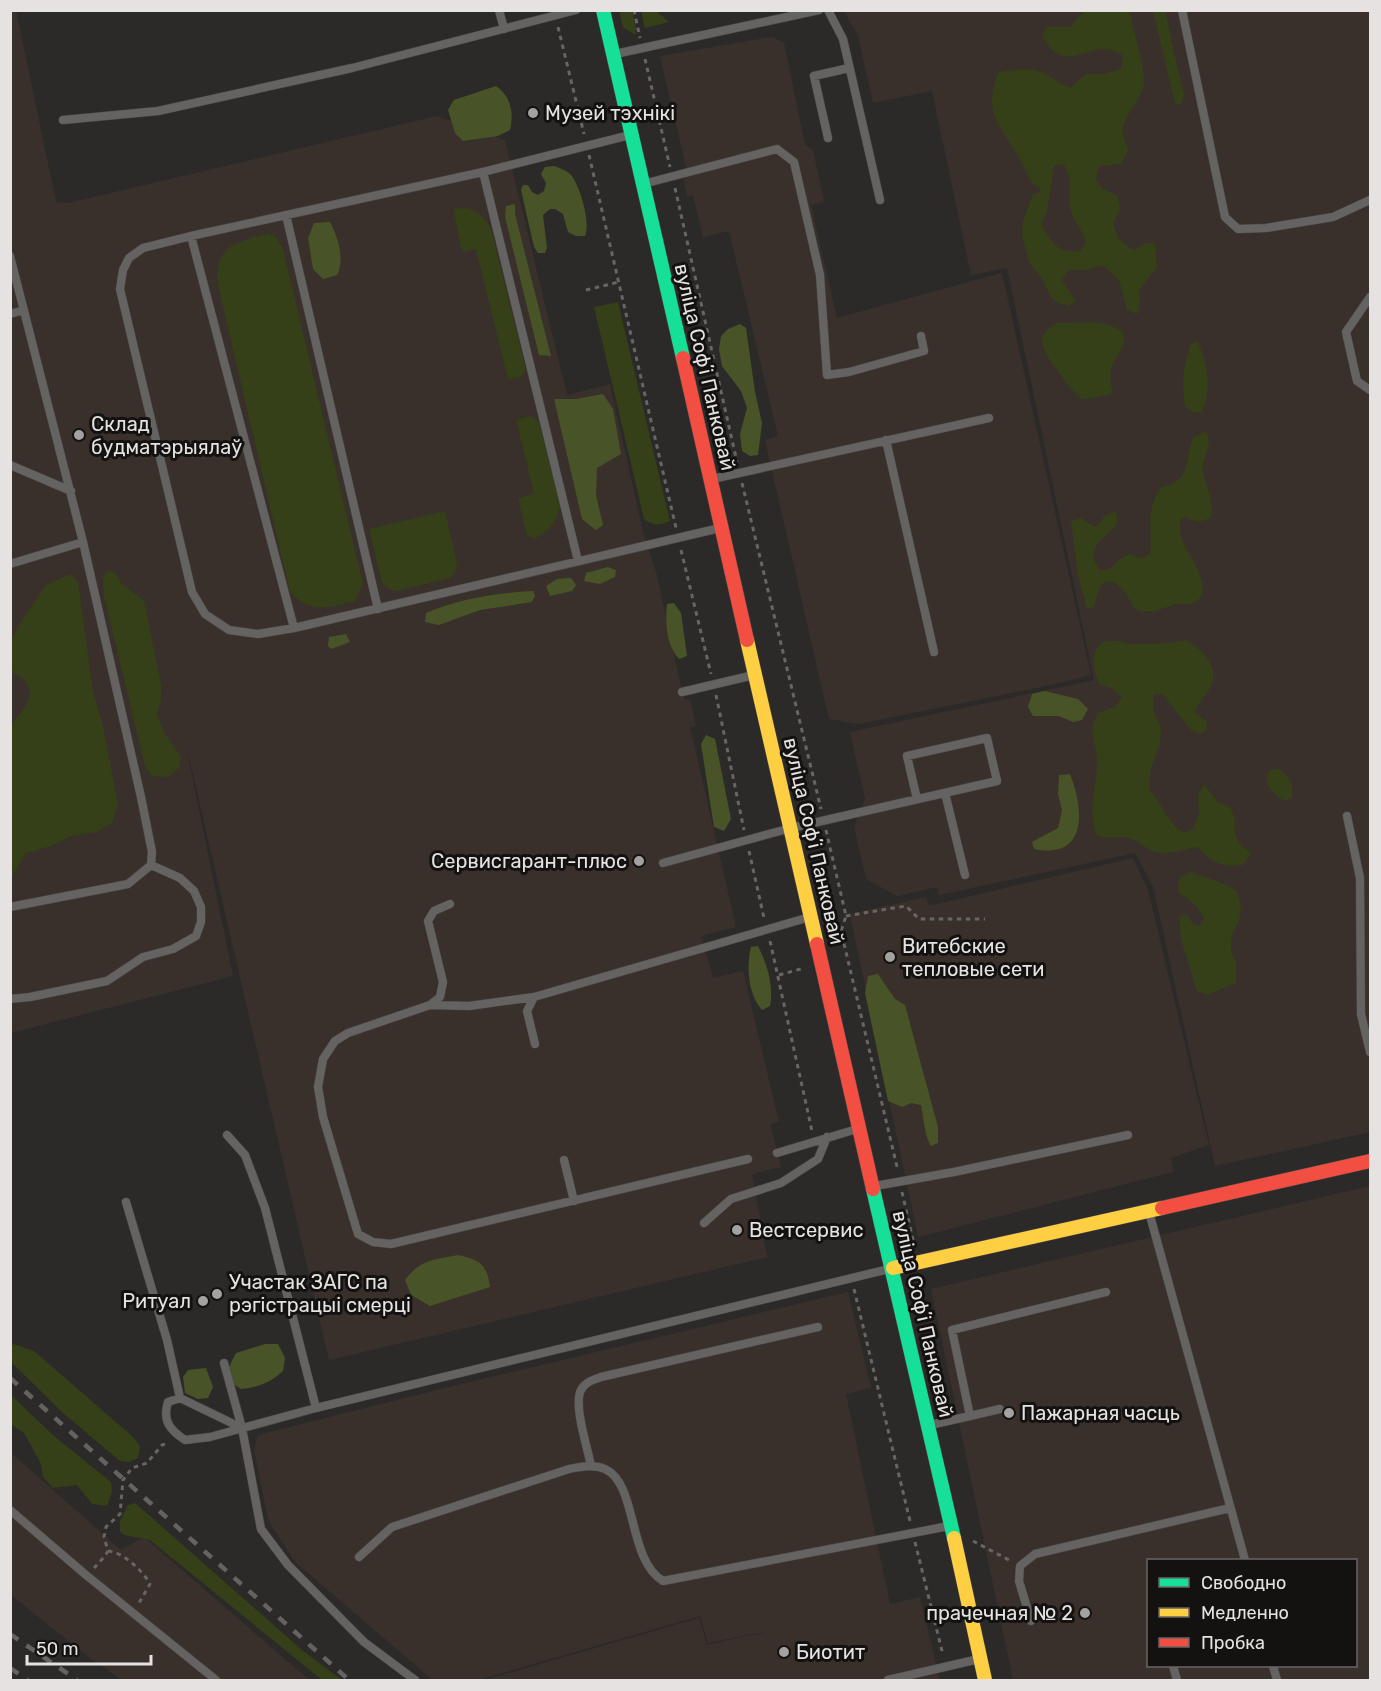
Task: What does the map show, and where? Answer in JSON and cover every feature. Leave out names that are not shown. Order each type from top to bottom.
[{"type":"street","name":"вуліца Софʼі Панковай","points":[[603,10],[859,1129],[893,1268],[985,1680]]},
{"type":"street","points":[[893,1268],[1371,1161]]},
{"type":"lane","points":[[499,10],[504,29]]},
{"type":"lane","points":[[63,120],[158,111],[352,68],[576,10]]},
{"type":"lane","points":[[613,55],[819,10]]},
{"type":"lane","points":[[828,10],[843,39],[880,200]]},
{"type":"lane","points":[[1182,10],[1225,217],[1238,229],[1266,228],[1333,217],[1371,200]]},
{"type":"lane","points":[[828,138],[814,76],[849,68]]},
{"type":"lane","points":[[632,134],[483,172],[143,248],[129,258],[123,270],[120,289],[192,592],[204,614],[229,630],[258,634],[294,628],[679,539],[722,527]]},
{"type":"lane","points":[[643,184],[777,149],[794,162],[820,275],[827,375],[849,372],[924,351],[921,336]]},
{"type":"lane","points":[[483,172],[578,561]]},
{"type":"lane","points":[[286,215],[378,609]]},
{"type":"lane","points":[[191,236],[294,628]]},
{"type":"lane","points":[[10,256],[71,491],[152,852],[150,865],[128,884],[10,907]]},
{"type":"lane","points":[[1371,297],[1346,332],[1357,381],[1371,390]]},
{"type":"lane","points":[[10,314],[24,310]]},
{"type":"lane","points":[[711,480],[988,418]]},
{"type":"lane","points":[[886,440],[934,652]]},
{"type":"lane","points":[[10,465],[71,491]]},
{"type":"lane","points":[[10,564],[83,542]]},
{"type":"lane","points":[[682,692],[756,675]]},
{"type":"lane","points":[[663,862],[791,828],[997,781],[987,738],[907,756],[917,799]]},
{"type":"lane","points":[[945,793],[965,875]]},
{"type":"lane","points":[[1347,816],[1360,878],[1360,1014],[1371,1052]]},
{"type":"lane","points":[[10,999],[107,981],[143,957],[173,949],[196,936],[201,922],[201,907],[194,891],[180,878],[150,865]]},
{"type":"lane","points":[[450,904],[434,911],[428,921],[443,982],[440,997],[430,1005],[348,1033],[335,1041],[323,1059],[318,1087],[323,1117],[358,1234],[373,1242],[392,1244],[748,1159]]},
{"type":"lane","points":[[430,1005],[469,1006],[534,997],[812,917]]},
{"type":"lane","points":[[534,997],[527,1011],[535,1044]]},
{"type":"lane","points":[[777,1153],[859,1129]]},
{"type":"lane","points":[[227,1135],[245,1155],[265,1208],[316,1408]]},
{"type":"lane","points":[[874,1186],[954,1172],[1128,1135]]},
{"type":"lane","points":[[704,1223],[731,1199],[781,1183],[818,1158],[827,1137]]},
{"type":"lane","points":[[564,1160],[574,1201]]},
{"type":"lane","points":[[126,1202],[167,1340],[180,1398]]},
{"type":"lane","points":[[1149,1211],[1245,1559]]},
{"type":"lane","points":[[242,1428],[180,1398],[168,1402],[165,1412],[171,1431],[185,1440],[210,1437],[316,1408],[893,1268]]},
{"type":"lane","points":[[970,1416],[952,1330],[1106,1292]]},
{"type":"lane","points":[[591,1466],[579,1407],[580,1391],[587,1382],[818,1327]]},
{"type":"lane","points":[[224,1363],[242,1428],[261,1529],[288,1565],[364,1642],[415,1680]]},
{"type":"lane","points":[[929,1426],[1000,1409]]},
{"type":"lane","points":[[359,1557],[392,1527],[569,1469],[591,1466],[606,1469],[621,1483],[643,1557],[653,1574],[663,1581],[914,1535],[951,1526]]},
{"type":"lane","points":[[1032,1621],[1019,1581],[1020,1566],[1035,1554],[1230,1508]]},
{"type":"lane","points":[[10,1510],[216,1680]]},
{"type":"lane","points":[[888,1680],[980,1659]]},
{"type":"path","points":[[634,10],[740,473],[846,916],[841,931],[918,1262],[920,1300]]},
{"type":"path","points":[[555,16],[713,685],[814,1141]]},
{"type":"path","points":[[586,290],[619,282]]},
{"type":"path","points":[[846,916],[906,906],[918,918],[985,919]]},
{"type":"path","points":[[779,975],[807,968]]},
{"type":"path","points":[[851,1278],[946,1668]]},
{"type":"path","points":[[86,1575],[108,1551],[104,1537],[106,1527],[120,1514],[123,1480],[132,1468],[147,1463],[162,1444],[185,1440]]},
{"type":"path","points":[[972,1540],[1020,1566]]},
{"type":"path","points":[[108,1551],[117,1551],[145,1574],[150,1584],[133,1612]]},
{"type":"shaded area","points":[[16,10],[56,202],[68,203],[437,116],[505,140],[567,395],[610,384],[643,532],[657,575],[682,692],[685,700],[690,699],[696,726],[690,727],[736,927],[701,936],[713,978],[743,971],[779,1122],[770,1124],[781,1167],[752,1174],[767,1257],[329,1360],[184,736],[233,976],[11,1033],[10,11]]},
{"type":"shaded area","points":[[844,11],[1370,11],[1370,1132],[1215,1166],[1153,886],[1135,853],[939,895],[937,887],[897,896],[866,879],[854,826],[865,799],[850,732],[1094,680],[1007,268],[971,275],[932,91],[873,103],[858,36]]},
{"type":"shaded area","points":[[772,37],[784,43],[805,145],[813,150],[824,202],[811,205],[837,318],[1002,273],[1091,675],[858,724],[829,719],[765,440],[778,436],[729,231],[703,237],[693,195],[687,196],[684,182],[686,167],[660,56]]},
{"type":"shaded area","points":[[1133,858],[1148,890],[1209,1145],[1171,1158],[1173,1172],[918,1237],[850,914],[926,897],[929,906]]},
{"type":"shaded area","points":[[1370,1186],[1370,1680],[1013,1680],[931,1289]]},
{"type":"shaded area","points":[[848,1292],[871,1388],[846,1394],[890,1604],[920,1597],[940,1680],[485,1680],[699,1618],[707,1645],[778,1629],[708,1643],[700,1616],[478,1680],[433,1680],[295,1562],[268,1520],[254,1449],[258,1435]]},
{"type":"shaded area","points":[[10,1452],[121,1550],[144,1537],[309,1680],[122,1680],[91,1659],[11,1595]]},
{"type":"green space","points":[[619,11],[632,11],[636,28],[635,35],[623,27]]},
{"type":"green space","points":[[641,11],[656,11],[669,22],[645,28]]},
{"type":"green space","points":[[1084,11],[1130,11],[1142,63],[1143,87],[1124,125],[1123,134],[1128,151],[1121,164],[1099,166],[1096,180],[1103,189],[1118,196],[1120,208],[1113,224],[1119,239],[1133,250],[1146,243],[1155,243],[1157,267],[1139,290],[1140,308],[1137,314],[1127,310],[1119,280],[1103,266],[1086,270],[1069,270],[1062,280],[1076,301],[1068,306],[1058,303],[1051,298],[1043,280],[1030,264],[1022,237],[1023,221],[1033,194],[1040,193],[1039,187],[1032,184],[994,116],[992,96],[994,85],[999,72],[1011,70],[1040,72],[1071,87],[1086,74],[1103,74],[1121,69],[1123,56],[1112,50],[1101,49],[1070,56],[1060,55],[1051,49],[1042,35],[1047,27],[1070,27]],"holes":[[[1063,164],[1067,170],[1070,208],[1086,243],[1080,251],[1060,249],[1041,224],[1047,212],[1054,166]]]},
{"type":"green space","points":[[1153,11],[1165,11],[1184,96],[1180,106],[1175,103]]},
{"type":"green space","points":[[496,86],[505,95],[510,105],[512,117],[510,130],[498,136],[463,141],[455,133],[448,110],[454,100]]},
{"type":"green space","points":[[554,166],[567,172],[574,180],[584,205],[587,223],[585,236],[576,236],[568,232],[563,214],[550,209],[543,215],[547,248],[545,253],[538,253],[534,247],[521,190],[523,185],[528,185],[532,192],[538,195],[544,191],[546,183],[541,174],[545,167]]},
{"type":"green space","points":[[515,204],[515,214],[551,356],[539,355],[505,217],[506,206]]},
{"type":"green space","points":[[463,208],[480,214],[491,229],[526,370],[521,377],[508,380],[476,249],[462,252],[453,209]]},
{"type":"green space","points":[[330,222],[338,241],[340,262],[337,275],[323,279],[313,269],[308,238],[314,223]]},
{"type":"green space","points":[[268,233],[277,238],[283,249],[363,584],[354,602],[313,607],[290,592],[218,285],[219,261],[223,254],[237,243]]},
{"type":"green space","points":[[618,302],[670,521],[660,524],[644,519],[594,307]]},
{"type":"green space","points":[[1057,323],[1100,323],[1123,332],[1124,345],[1114,362],[1111,373],[1113,393],[1082,399],[1068,385],[1048,357],[1043,345],[1045,333]]},
{"type":"green space","points":[[740,324],[746,328],[762,423],[758,455],[750,456],[742,451],[740,434],[747,408],[741,391],[722,366],[719,349],[721,336],[728,329]]},
{"type":"green space","points":[[1197,341],[1204,358],[1208,385],[1202,412],[1194,413],[1185,407],[1183,383],[1188,352],[1191,344]]},
{"type":"green space","points":[[603,394],[613,409],[621,454],[597,468],[596,495],[603,525],[596,530],[582,519],[554,399],[576,399]]},
{"type":"green space","points":[[531,416],[539,422],[560,505],[552,525],[534,539],[527,536],[518,499],[534,493],[516,420]]},
{"type":"green space","points":[[1206,431],[1209,443],[1203,469],[1211,503],[1211,517],[1201,521],[1186,517],[1180,520],[1182,539],[1200,574],[1203,593],[1199,600],[1190,604],[1176,604],[1156,611],[1142,611],[1135,609],[1124,591],[1113,581],[1103,583],[1098,591],[1094,607],[1087,609],[1078,575],[1071,521],[1081,518],[1094,527],[1105,515],[1116,512],[1118,523],[1097,544],[1093,557],[1099,570],[1108,570],[1129,554],[1142,558],[1150,554],[1150,521],[1155,498],[1160,488],[1178,480],[1182,475],[1193,438]]},
{"type":"green space","points":[[445,511],[457,564],[456,571],[450,578],[397,591],[389,589],[382,583],[369,529]]},
{"type":"green space","points":[[608,567],[616,570],[615,577],[600,584],[584,581],[586,573]]},
{"type":"green space","points":[[107,571],[116,573],[120,582],[144,601],[161,685],[161,701],[157,714],[164,732],[181,757],[179,768],[168,777],[152,776],[145,766],[104,596],[103,578]]},
{"type":"green space","points":[[70,574],[78,582],[93,691],[102,722],[118,803],[112,823],[97,832],[72,836],[51,846],[26,853],[11,878],[11,724],[26,705],[30,694],[26,682],[11,671],[11,641],[20,623],[46,585]]},
{"type":"green space","points":[[571,578],[576,585],[572,591],[550,596],[546,586],[557,579]]},
{"type":"green space","points":[[533,591],[535,595],[532,602],[480,610],[439,625],[425,622],[426,613],[465,600]]},
{"type":"green space","points":[[674,603],[681,613],[687,656],[679,659],[671,647],[666,626],[667,604]]},
{"type":"green space","points":[[346,634],[350,642],[331,649],[328,646],[329,637]]},
{"type":"green space","points":[[1187,640],[1203,653],[1213,669],[1211,687],[1195,712],[1206,721],[1207,730],[1200,734],[1191,730],[1162,694],[1154,694],[1153,711],[1161,727],[1160,745],[1151,768],[1149,789],[1174,825],[1185,833],[1193,829],[1199,814],[1198,795],[1204,784],[1218,802],[1230,807],[1236,836],[1243,847],[1251,853],[1243,865],[1222,865],[1197,847],[1162,853],[1150,850],[1129,838],[1096,835],[1093,808],[1097,757],[1093,727],[1098,713],[1115,707],[1122,697],[1112,688],[1100,685],[1095,672],[1095,651],[1104,643],[1112,641],[1145,644]]},
{"type":"green space","points":[[1045,691],[1078,699],[1088,709],[1082,720],[1073,722],[1059,716],[1033,716],[1028,707],[1032,694]]},
{"type":"green space","points":[[706,735],[715,739],[731,819],[724,831],[714,827],[701,744]]},
{"type":"green space","points":[[1279,769],[1292,785],[1292,798],[1285,801],[1273,792],[1267,780],[1270,770]]},
{"type":"green space","points":[[1070,774],[1078,802],[1078,829],[1073,839],[1064,847],[1052,850],[1034,849],[1032,842],[1058,828],[1062,810],[1058,794],[1059,775]]},
{"type":"green space","points":[[1191,872],[1237,891],[1241,908],[1239,921],[1231,938],[1231,952],[1236,963],[1236,983],[1207,995],[1197,991],[1181,940],[1179,916],[1187,914],[1193,924],[1199,926],[1204,920],[1197,907],[1178,892],[1179,878]]},
{"type":"green space","points":[[758,946],[767,968],[771,991],[770,1006],[762,1010],[757,1004],[749,980],[751,947]]},
{"type":"green space","points":[[878,974],[895,999],[905,1005],[938,1127],[938,1143],[931,1146],[921,1105],[911,1103],[902,1107],[888,1101],[865,993],[868,976]]},
{"type":"green space","points":[[458,1255],[481,1264],[487,1273],[490,1287],[430,1306],[411,1295],[405,1280],[411,1273],[422,1264]]},
{"type":"green space","points":[[10,1343],[34,1351],[132,1436],[140,1446],[138,1458],[129,1462],[120,1461],[63,1413],[11,1362]]},
{"type":"green space","points":[[265,1344],[278,1344],[285,1358],[283,1371],[264,1384],[253,1387],[241,1389],[232,1383],[228,1369],[236,1353]]},
{"type":"green space","points":[[206,1368],[213,1387],[208,1398],[198,1399],[185,1393],[183,1377],[188,1370]]},
{"type":"green space","points":[[10,1394],[54,1436],[111,1482],[112,1491],[107,1506],[92,1504],[77,1485],[53,1488],[43,1477],[41,1464],[24,1433],[11,1424]]},
{"type":"green space","points":[[135,1503],[302,1650],[342,1680],[322,1680],[150,1540],[124,1535],[120,1531],[120,1521],[128,1505]]},
{"type":"railway","points":[[10,1378],[349,1680]]},
{"type":"railway","points":[[10,1634],[77,1680]]},
{"type":"railway","points":[[10,1668],[28,1680]]},
{"type":"traffic: fast","points":[[603,10],[683,358]]},
{"type":"traffic: fast","points":[[873,1189],[954,1538]]},
{"type":"traffic: slow","points":[[747,640],[817,944]]},
{"type":"traffic: slow","points":[[893,1268],[1162,1208]]},
{"type":"traffic: slow","points":[[954,1538],[985,1680]]},
{"type":"traffic: jam","points":[[683,358],[747,640]]},
{"type":"traffic: jam","points":[[817,944],[873,1189]]},
{"type":"traffic: jam","points":[[1162,1208],[1370,1161]]},
{"type":"place","name":"Музей тэхнікі","points":[[533,113]]},
{"type":"place","name":"Склад будматэрыялаў","points":[[79,435]]},
{"type":"place","name":"Сервисгарант-плюс","points":[[639,861]]},
{"type":"place","name":"Витебские тепловые сети","points":[[890,957]]},
{"type":"place","name":"Вестсервис","points":[[737,1230]]},
{"type":"place","name":"Участак ЗАГС па рэгістрацыі смерці","points":[[217,1294]]},
{"type":"place","name":"Ритуал","points":[[203,1301]]},
{"type":"place","name":"Пажарная часць","points":[[1009,1413]]},
{"type":"place","name":"прачечная № 2","points":[[1085,1613]]},
{"type":"place","name":"Биотит","points":[[784,1652]]}]
